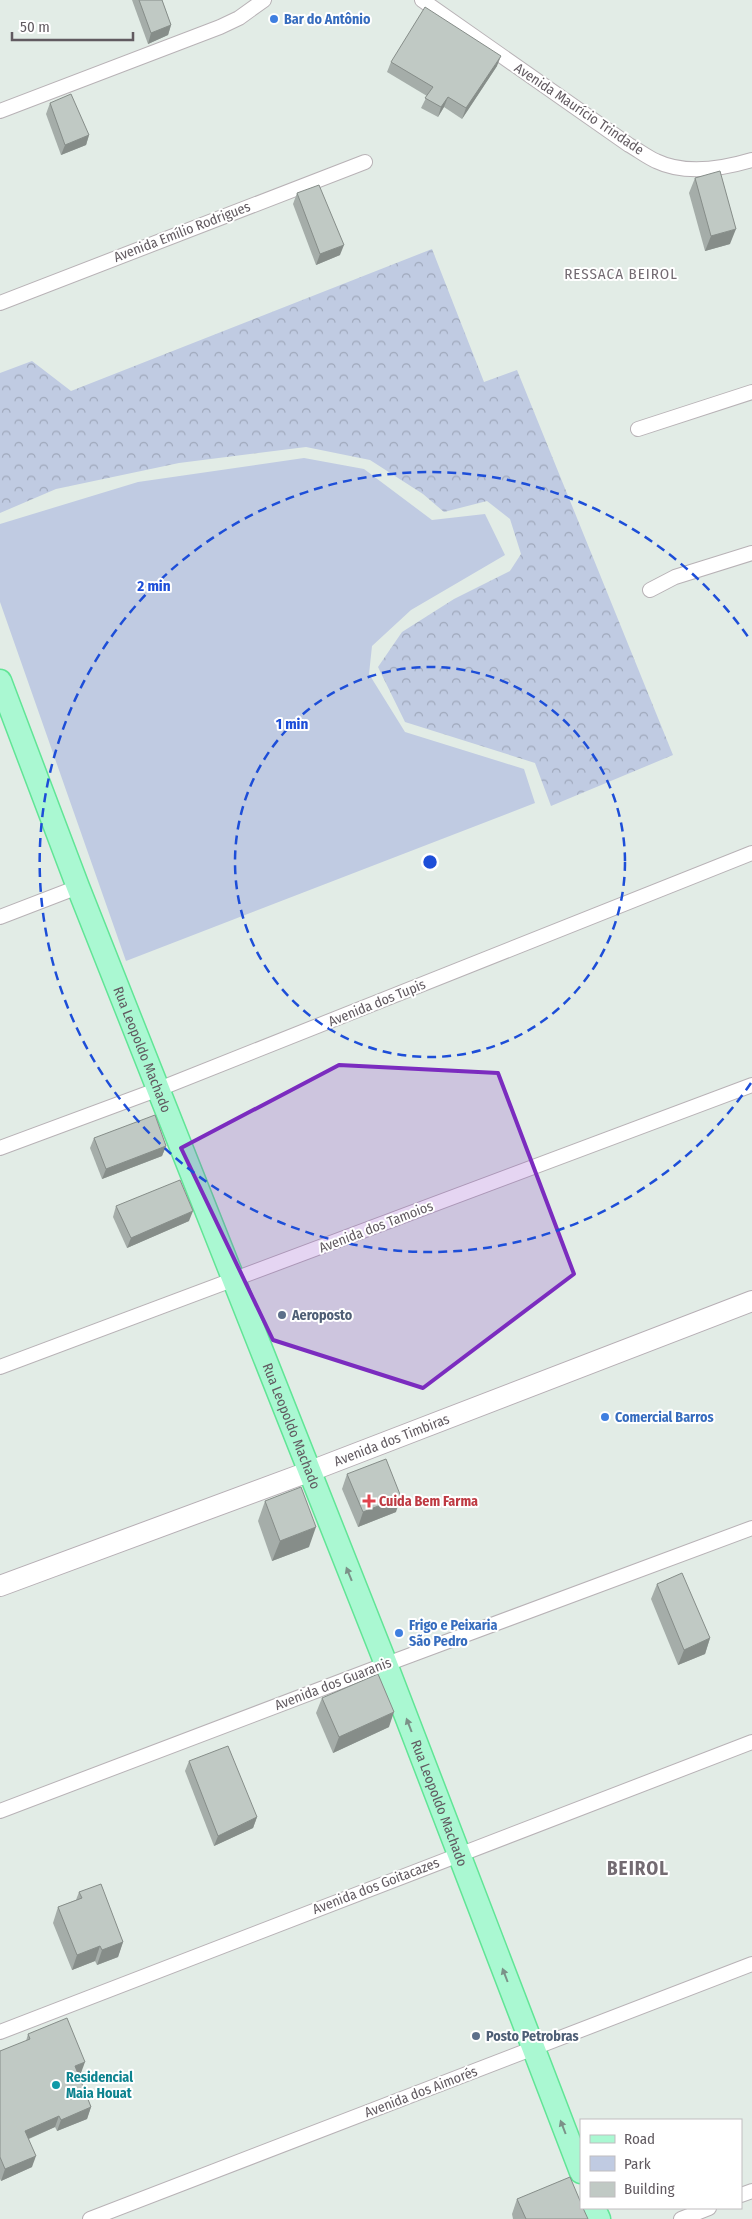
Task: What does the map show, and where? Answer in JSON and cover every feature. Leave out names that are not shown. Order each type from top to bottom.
[{"type":"main road","name":"Rua Leopoldo Machado","points":[[0,681],[5,707],[159,1089],[308,1472],[386,1664],[580,2169]]},
{"type":"street","points":[[0,112],[220,27],[239,18],[264,0]]},
{"type":"street","name":"Avenida Maurício Trindade","points":[[422,0],[629,145],[657,162],[681,168],[705,169],[752,160]]},
{"type":"street","name":"Avenida Emílio Rodrigues","points":[[0,303],[365,162]]},
{"type":"street","points":[[638,429],[752,392]]},
{"type":"street","points":[[650,590],[675,577],[752,553]]},
{"type":"street","name":"Avenida dos Tupis","points":[[0,1148],[159,1089],[752,854]]},
{"type":"street","points":[[0,917],[78,887]]},
{"type":"street","name":"Avenida dos Tamoios","points":[[0,1367],[752,1085]]},
{"type":"street","name":"Avenida dos Timbiras","points":[[0,1586],[308,1472],[752,1301]]},
{"type":"street","name":"Avenida dos Guaranis","points":[[0,1812],[386,1664],[752,1528]]},
{"type":"street","name":"Avenida dos Goitacazes","points":[[0,2032],[752,1742]]},
{"type":"street","name":"Avenida dos Aimorés","points":[[90,2219],[752,1964]]},
{"type":"street","points":[[681,2219],[706,2209]]},
{"type":"highlighted area","points":[[339,1065],[498,1073],[574,1274],[423,1388],[273,1340],[181,1148]]},
{"type":"green space","points":[[432,249],[484,382],[517,370],[673,755],[551,806],[535,763],[405,722],[378,667],[402,632],[454,599],[510,571],[521,554],[510,519],[487,501],[444,512],[423,494],[370,460],[306,447],[179,463],[56,489],[0,513],[0,373],[32,361],[71,391]]},
{"type":"green space","points":[[304,458],[364,469],[432,520],[485,514],[505,555],[411,610],[372,646],[369,674],[405,732],[524,769],[535,803],[126,961],[0,602],[0,524],[138,482]]},
{"type":"building","points":[[139,0],[162,0],[171,25],[151,33]]},
{"type":"building","points":[[425,7],[501,56],[466,108],[448,97],[441,107],[425,98],[433,87],[391,62]]},
{"type":"building","points":[[71,94],[89,135],[65,145],[50,103]]},
{"type":"building","points":[[720,171],[736,229],[711,236],[695,178]]},
{"type":"building","points":[[319,185],[344,245],[320,254],[297,193]]},
{"type":"building","points":[[155,1115],[166,1146],[106,1169],[94,1138]]},
{"type":"building","points":[[180,1180],[193,1211],[131,1238],[116,1206]]},
{"type":"building","points":[[386,1459],[401,1497],[363,1512],[347,1474]]},
{"type":"building","points":[[301,1487],[316,1527],[280,1541],[265,1501]]},
{"type":"building","points":[[682,1573],[710,1638],[684,1650],[657,1584]]},
{"type":"building","points":[[378,1674],[394,1712],[339,1737],[322,1698]]},
{"type":"building","points":[[228,1746],[257,1817],[218,1836],[189,1761]]},
{"type":"building","points":[[101,1884],[123,1942],[102,1950],[100,1946],[77,1955],[58,1907],[82,1898],[79,1892]]},
{"type":"building","points":[[67,2018],[85,2062],[75,2066],[91,2107],[61,2120],[59,2116],[25,2131],[36,2156],[5,2169],[0,2157],[0,2051],[30,2039],[28,2034]]},
{"type":"building","points":[[570,2177],[580,2201],[580,2209],[583,2209],[588,2219],[526,2219],[517,2199]]},
{"type":"place","name":"Bar do Antônio","points":[[274,19]]},
{"type":"place","name":"Aeroposto","points":[[282,1315]]},
{"type":"place","name":"Comercial Barros","points":[[605,1417]]},
{"type":"place","name":"Cuida Bem Farma","points":[[369,1501]]},
{"type":"place","name":"Frigo e Peixaria São Pedro","points":[[399,1633]]},
{"type":"place","name":"Posto Petrobras","points":[[476,2036]]},
{"type":"place","name":"Residencial Maia Houat","points":[[56,2085]]},
{"type":"district","name":"RESSACA BEIROL","points":[[621,274]]},
{"type":"district","name":"BEIROL","points":[[638,1868]]}]
